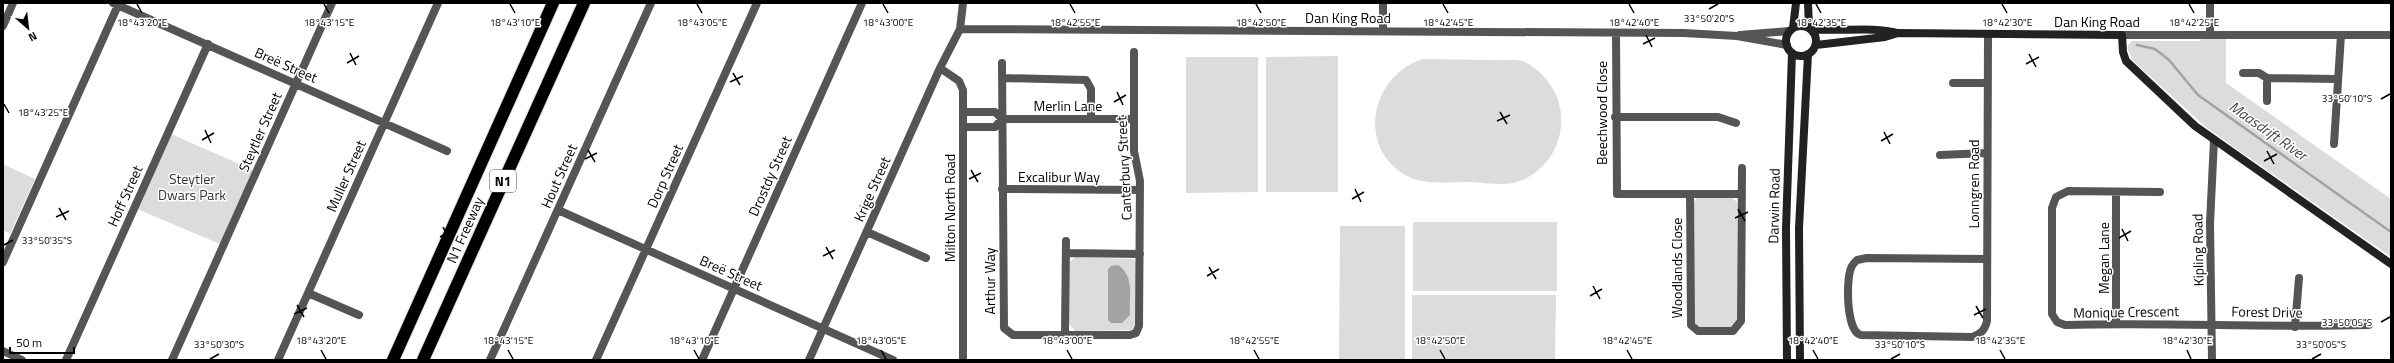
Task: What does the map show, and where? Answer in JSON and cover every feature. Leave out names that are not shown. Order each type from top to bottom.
[{"type":"highway","name":"N1 Freeway","points":[[393,360],[553,3]]},
{"type":"highway","name":"N1 Freeway","points":[[423,360],[584,3]]},
{"type":"street","points":[[3,26],[13,3]]},
{"type":"street","name":"Steytler Street","points":[[172,360],[332,3]]},
{"type":"street","name":"Muller Street","points":[[278,360],[438,3]]},
{"type":"street","name":"Hout Street","points":[[490,360],[651,3]]},
{"type":"street","name":"Dorp Street","points":[[596,360],[757,3]]},
{"type":"street","name":"Drostdy Street","points":[[702,360],[862,3]]},
{"type":"street","points":[[960,29],[963,3]]},
{"type":"street","points":[[1383,3],[1383,31]]},
{"type":"street","points":[[1796,3],[1787,45],[1792,53],[1802,56],[1808,54],[1816,45],[1816,38],[1810,28],[1808,3]]},
{"type":"street","points":[[2210,3],[2210,34]]},
{"type":"street","points":[[3,262],[117,4]]},
{"type":"street","name":"Breë Street","points":[[117,4],[447,151]]},
{"type":"street","points":[[1791,29],[1802,25],[1810,28]]},
{"type":"street","name":"Dan King Road","points":[[1810,28],[1833,31],[1886,30],[1898,33],[2391,35]]},
{"type":"street","name":"Dan King Road","points":[[960,29],[1684,33],[1737,36],[1787,45]]},
{"type":"street","name":"Krige Street","points":[[809,360],[940,68],[960,29]]},
{"type":"street","name":"Dan King Road","points":[[1737,36],[1791,29]]},
{"type":"street","name":"Beechwood Close","points":[[1616,33],[1615,117],[1617,194],[1690,194]]},
{"type":"street","name":"Dan King Road","points":[[1816,45],[1885,37],[1898,33]]},
{"type":"street","name":"Lonngren Road","points":[[1987,259],[1867,258],[1857,260],[1850,273],[1849,319],[1852,329],[1858,334],[1972,337],[1982,332],[1987,321],[1988,34]]},
{"type":"street","points":[[2122,35],[2124,55],[2128,63],[2195,126],[2391,264]]},
{"type":"street","points":[[2334,144],[2341,35]]},
{"type":"street","name":"Hoff Street","points":[[66,360],[208,44]]},
{"type":"street","name":"Canterbury Street","points":[[1134,52],[1134,151],[1139,173],[1140,190],[1138,330]]},
{"type":"street","name":"Darwin Road","points":[[1787,360],[1786,214],[1792,53]]},
{"type":"street","name":"Darwin Road","points":[[1800,360],[1799,228],[1808,54]]},
{"type":"street","name":"Arthur Way","points":[[1002,63],[1004,328],[1013,335],[1130,335],[1138,330]]},
{"type":"street","name":"Milton North Road","points":[[940,68],[960,83],[963,90],[963,360]]},
{"type":"street","points":[[2243,73],[2259,73],[2267,78],[2338,79]]},
{"type":"street","points":[[1002,78],[1082,78],[1086,80],[1091,89],[1091,119]]},
{"type":"street","points":[[2267,78],[2267,101]]},
{"type":"street","points":[[1953,83],[1987,83]]},
{"type":"street","name":"Merlin Lane","points":[[963,112],[995,112],[1002,119],[1134,119]]},
{"type":"street","points":[[1615,117],[1718,117],[1736,123]]},
{"type":"street","name":"Merlin Lane","points":[[963,128],[995,127],[1002,119]]},
{"type":"street","name":"Kipling Road","points":[[2212,360],[2210,223],[2214,140]]},
{"type":"street","points":[[1940,155],[1987,153]]},
{"type":"street","name":"Woodlands Close","points":[[1690,194],[1690,322],[1692,328],[1698,331],[1723,332],[1735,330],[1741,321],[1742,168]]},
{"type":"street","name":"Excalibur Way","points":[[1002,189],[1140,190]]},
{"type":"street","name":"Monique Crescent","points":[[2160,192],[2068,191],[2056,197],[2052,208],[2052,314],[2057,322],[2065,325],[2212,324]]},
{"type":"street","name":"Megan Lane","points":[[2116,192],[2116,324]]},
{"type":"street","points":[[1690,194],[1741,194]]},
{"type":"street","name":"Breë Street","points":[[558,210],[646,248],[893,360]]},
{"type":"street","points":[[867,232],[926,258]]},
{"type":"street","points":[[1066,241],[1066,335]]},
{"type":"street","points":[[1066,253],[1140,254]]},
{"type":"street","points":[[2295,327],[2299,278]]},
{"type":"street","points":[[308,293],[359,315]]},
{"type":"street","name":"Forest Drive","points":[[2212,324],[2295,327],[2369,325]]},
{"type":"street","points":[[3,351],[22,360]]},
{"type":"green space","points":[[2201,39],[2226,39],[2226,83],[2391,199],[2391,257],[2207,128],[2132,60],[2127,47],[2132,41],[2200,41]]},
{"type":"green space","points":[[1338,56],[1338,192],[1266,192],[1266,57]]},
{"type":"green space","points":[[1186,57],[1258,57],[1258,192],[1186,193]]},
{"type":"green space","points":[[1422,59],[1516,60],[1525,62],[1535,68],[1546,79],[1555,92],[1560,106],[1560,136],[1555,149],[1547,162],[1536,172],[1522,180],[1504,184],[1425,182],[1411,178],[1393,166],[1382,151],[1376,134],[1376,116],[1380,98],[1390,82],[1404,69]]},
{"type":"green space","name":"Steytler Dwars Park","points":[[171,134],[253,170],[220,244],[137,209]]},
{"type":"green space","points":[[3,164],[35,179],[10,234],[3,230]]},
{"type":"green space","points":[[1697,198],[1732,198],[1737,202],[1737,322],[1732,328],[1699,327],[1693,320],[1694,202]]},
{"type":"green space","points":[[1413,222],[1557,222],[1557,291],[1413,291]]},
{"type":"green space","points":[[1340,226],[1405,226],[1405,360],[1339,360]]},
{"type":"green space","points":[[1076,257],[1134,259],[1136,263],[1136,324],[1133,330],[1075,331],[1069,324],[1069,262]]},
{"type":"green space","points":[[1412,295],[1556,295],[1555,360],[1412,360]]},
{"type":"shaded area","points":[[1118,265],[1127,275],[1129,281],[1130,315],[1122,323],[1111,323],[1108,320],[1108,269],[1111,266]]},
{"type":"waterway","name":"Maasdrift River","points":[[2137,45],[2155,49],[2169,60],[2198,95],[2391,232]]}]
